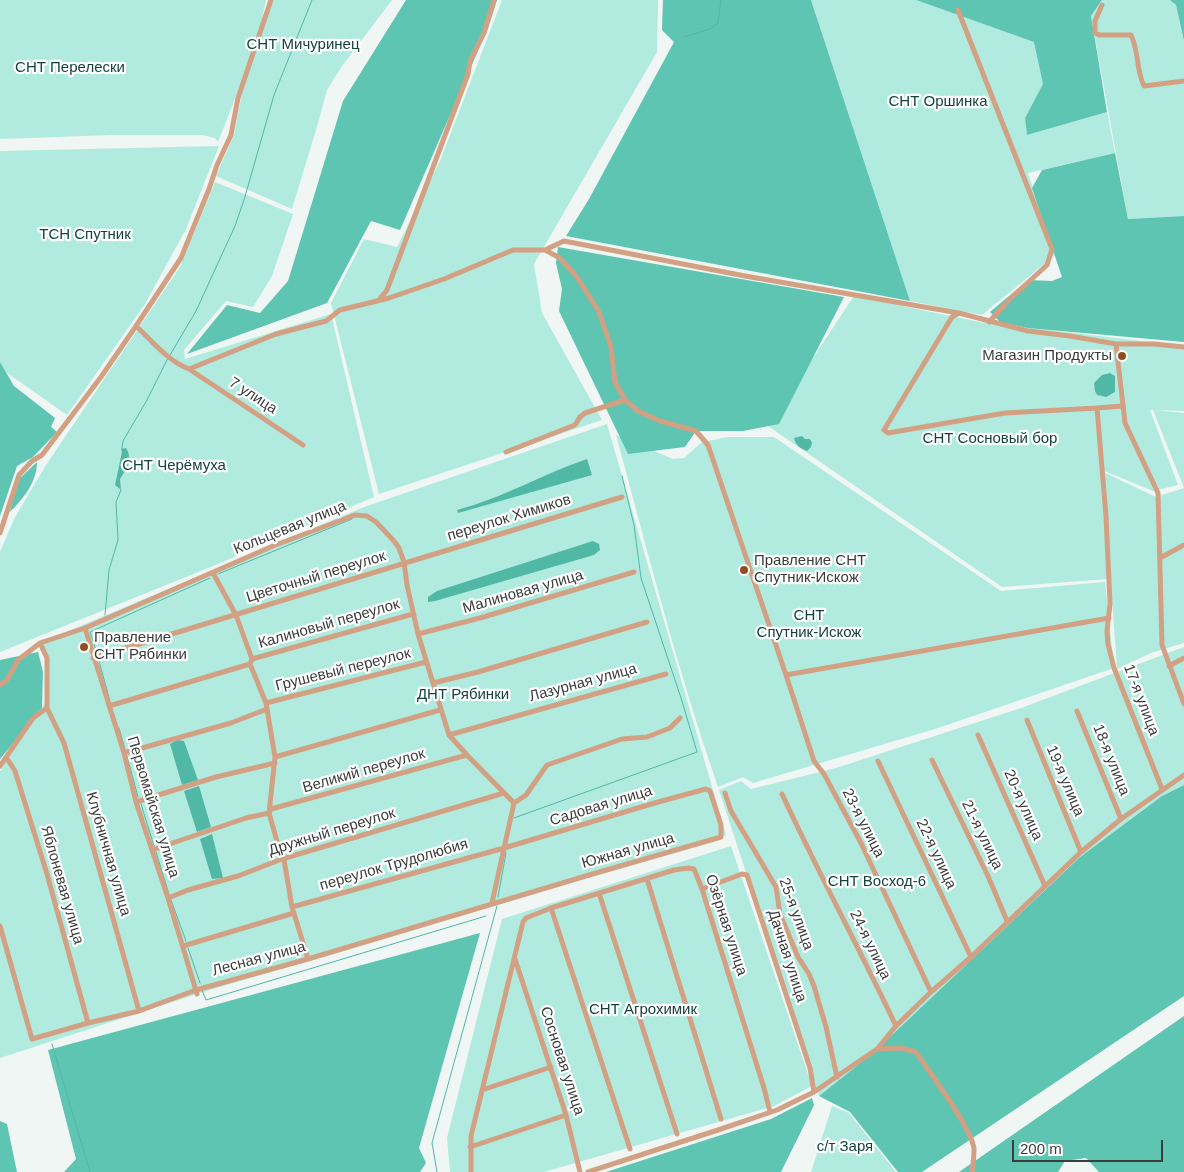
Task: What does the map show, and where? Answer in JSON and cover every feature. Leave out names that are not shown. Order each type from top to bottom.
[{"type":"street","points":[[0,533],[19,475],[32,461],[42,455],[101,377],[181,258],[217,165],[231,135],[238,98],[271,0]]},
{"type":"street","points":[[378,301],[387,290],[468,74],[470,61],[484,33],[494,0]]},
{"type":"street","points":[[1102,5],[1095,21],[1095,33],[1099,36],[1131,35],[1144,86],[1184,81]]},
{"type":"street","points":[[958,10],[1052,249],[1048,265],[1009,300],[989,322]]},
{"type":"street","points":[[189,369],[276,334],[326,321],[340,310],[378,301],[444,279],[513,250],[545,250],[564,241],[736,274],[959,313],[989,322],[1015,326],[1028,331],[1116,344],[1154,344],[1184,347]]},
{"type":"street","points":[[506,452],[575,425],[585,413],[625,400],[614,382],[611,347],[599,312],[577,277],[560,258],[545,250]]},
{"type":"street","points":[[959,313],[952,317],[884,430],[888,433],[1004,413],[1122,406]]},
{"type":"street","name":"7 улица","points":[[136,326],[180,365],[189,369],[303,445]]},
{"type":"street","points":[[1116,344],[1125,423],[1158,494],[1162,645],[1184,702]]},
{"type":"street","name":"23-я улица","points":[[625,400],[638,411],[652,418],[696,432],[708,445],[814,761],[824,774],[861,843],[931,992]]},
{"type":"street","name":"17-я улица","points":[[1096,408],[1106,516],[1110,604],[1107,631],[1108,644],[1114,668],[1162,789]]},
{"type":"street","name":"переулок Химиков","points":[[404,562],[622,497]]},
{"type":"street","name":"Кольцевая улица","points":[[0,685],[7,680],[18,660],[40,643],[85,628],[273,546],[362,514],[376,522],[399,548],[404,562],[418,634],[449,734],[514,803]]},
{"type":"street","points":[[1160,558],[1184,544]]},
{"type":"street","name":"Цветочный переулок","points":[[93,658],[404,562]]},
{"type":"street","name":"Малиновая улица","points":[[418,634],[480,618],[634,572]]},
{"type":"street","points":[[213,573],[236,615],[266,706],[275,760],[269,813],[282,859],[284,860],[293,910],[308,959]]},
{"type":"street","name":"Калиновый переулок","points":[[108,706],[413,614]]},
{"type":"street","points":[[786,675],[1109,618]]},
{"type":"street","points":[[433,683],[478,672],[646,622]]},
{"type":"street","name":"Первомайская улица","points":[[85,628],[124,753],[136,802],[168,898],[196,992]]},
{"type":"street","points":[[0,766],[33,718],[47,708],[48,658],[40,643]]},
{"type":"street","points":[[1169,666],[1184,658]]},
{"type":"street","name":"Грушевый переулок","points":[[124,753],[231,723],[266,706],[426,662]]},
{"type":"street","name":"Лазурная улица","points":[[449,734],[666,674]]},
{"type":"street","name":"Клубничная улица","points":[[47,708],[64,743],[139,1011]]},
{"type":"street","points":[[136,802],[440,710]]},
{"type":"street","name":"18-я улица","points":[[1077,711],[1121,819]]},
{"type":"street","points":[[492,903],[514,803],[526,795],[547,766],[622,739],[647,736],[670,728],[680,718]]},
{"type":"street","name":"19-я улица","points":[[1027,720],[1081,852]]},
{"type":"street","name":"20-я улица","points":[[978,735],[1045,886]]},
{"type":"street","name":"Великий переулок","points":[[152,850],[246,818],[269,813],[271,810],[467,755]]},
{"type":"street","name":"Яблоневая улица","points":[[6,757],[14,771],[41,856],[88,1023]]},
{"type":"street","name":"21-я улица","points":[[932,760],[1008,921]]},
{"type":"street","name":"22-я улица","points":[[878,761],[971,957]]},
{"type":"street","points":[[588,1172],[770,1112],[814,1092],[838,1077],[877,1049],[896,1026],[931,992],[971,957],[1081,852],[1121,819],[1184,775]]},
{"type":"street","name":"Садовая улица","points":[[504,848],[706,789]]},
{"type":"street","name":"Южная улица","points":[[492,903],[721,837],[720,825],[710,791],[706,789]]},
{"type":"street","name":"Дружный переулок","points":[[168,898],[188,890],[238,876],[282,859],[504,793]]},
{"type":"street","name":"25-я улица","points":[[725,793],[731,811],[776,887],[780,914],[798,958],[809,974],[814,986],[838,1077]]},
{"type":"street","name":"24-я улица","points":[[782,794],[813,861],[831,893],[896,1026]]},
{"type":"street","name":"переулок Трудолюбия","points":[[182,946],[293,910],[504,848]]},
{"type":"street","name":"Озёрная улица","points":[[514,958],[523,922],[526,918],[551,908],[674,870],[694,869],[702,889],[770,1112]]},
{"type":"street","name":"Дачная улица","points":[[702,889],[742,874],[747,875],[810,1068],[814,1092]]},
{"type":"street","points":[[647,879],[721,1119]]},
{"type":"street","points":[[599,893],[677,1134]]},
{"type":"street","name":"Лесная улица","points":[[0,926],[32,1039],[139,1011],[492,903]]},
{"type":"street","points":[[551,908],[630,1149]]},
{"type":"street","points":[[471,1172],[471,1136],[514,958]]},
{"type":"street","name":"Сосновая улица","points":[[514,958],[566,1115],[580,1172]]},
{"type":"street","points":[[877,1049],[900,1048],[916,1052],[947,1097],[974,1147],[972,1172]]},
{"type":"street","points":[[484,1087],[485,1089],[551,1067]]},
{"type":"street","points":[[470,1146],[566,1115]]},
{"type":"green space","name":"СНТ Перелески","points":[[0,0],[266,0],[257,42],[218,142],[215,138],[202,135],[112,135],[0,139]]},
{"type":"green space","name":"СНТ Мичуринец","points":[[273,0],[392,0],[342,66],[327,90],[292,209],[216,176],[234,135],[244,83]]},
{"type":"green space","points":[[502,0],[658,0],[657,52],[534,264],[542,313],[602,420],[379,494],[331,303],[364,239],[397,247],[440,161]]},
{"type":"green space","name":"СНТ Оршинка","points":[[811,0],[916,0],[1035,42],[1044,84],[1025,118],[1027,135],[1107,112],[1115,153],[1028,173],[1055,255],[982,315],[910,301]]},
{"type":"green space","points":[[1102,0],[1170,0],[1176,5],[1184,41],[1184,216],[1128,219],[1091,16]]},
{"type":"green space","name":"ТСН Спутник","points":[[219,146],[186,229],[145,304],[67,415],[0,368],[0,151]]},
{"type":"green space","name":"СНТ Черёмуха","points":[[215,182],[293,214],[272,276],[253,307],[226,301],[184,350],[185,359],[331,314],[374,497],[218,564],[0,652],[0,552],[14,519],[46,465],[180,267]]},
{"type":"green space","name":"СНТ Сосновый бор","points":[[854,296],[980,322],[1184,346],[1184,411],[1154,410],[1184,413],[1184,488],[1153,410],[1150,410],[1178,485],[1153,491],[1102,470],[1108,579],[1002,587],[768,426]]},
{"type":"green space","name":"ДНТ Рябинки","points":[[607,424],[726,835],[197,994],[0,1058],[0,771],[45,703],[46,658],[42,642],[364,507]]},
{"type":"green space","name":"СНТ Спутник-Искож","points":[[616,435],[673,459],[684,458],[702,442],[728,437],[774,437],[1001,591],[1105,582],[1114,668],[935,729],[753,783],[743,777],[718,787],[677,656]]},
{"type":"green space","points":[[1103,472],[1156,497],[1184,488],[1184,643],[1151,653],[1117,669]]},
{"type":"green space","name":"СНТ Восход-6","points":[[1184,647],[1184,785],[1162,796],[1080,857],[874,1052],[819,1096],[719,790],[741,781],[751,789],[836,768],[1021,708]]},
{"type":"green space","name":"СНТ Агрохимик","points":[[731,846],[812,1086],[774,1106],[544,1172],[450,1172],[447,1138],[502,919]]},
{"type":"green space","name":"с/т Заря","points":[[832,1106],[849,1113],[896,1172],[811,1172]]},
{"type":"shaded area","points":[[406,0],[497,0],[488,28],[400,230],[371,221],[327,303],[187,354],[227,305],[260,313],[288,281],[343,101]]},
{"type":"shaded area","points":[[663,0],[811,0],[910,301],[566,236],[589,199],[674,42],[662,30]]},
{"type":"shaded area","points":[[916,0],[1102,0],[1091,16],[1107,112],[1027,135],[1025,118],[1043,84],[1034,42]]},
{"type":"shaded area","points":[[1170,0],[1184,0],[1184,41],[1176,5]]},
{"type":"shaded area","points":[[1115,153],[1128,219],[1184,216],[1184,342],[1028,328],[1000,322],[990,312],[1028,280],[1052,281],[1062,277],[1032,188],[1042,170]]},
{"type":"shaded area","points":[[558,247],[844,297],[779,424],[743,431],[696,431],[685,447],[628,454],[559,311],[562,289],[556,263]]},
{"type":"shaded area","points":[[0,362],[14,386],[55,418],[51,427],[57,432],[33,457],[17,466],[0,516]]},
{"type":"shaded area","points":[[1110,373],[1115,376],[1115,392],[1106,397],[1097,395],[1094,383],[1102,375]]},
{"type":"shaded area","points":[[802,436],[805,439],[810,439],[812,443],[807,451],[796,443],[794,438]]},
{"type":"shaded area","points":[[126,448],[129,460],[127,468],[120,479],[121,490],[115,485],[121,449]]},
{"type":"shaded area","points":[[587,459],[592,475],[458,513],[457,510],[507,493]]},
{"type":"shaded area","points":[[37,462],[32,483],[20,502],[10,512],[17,481]]},
{"type":"shaded area","points":[[593,541],[599,544],[600,550],[594,555],[428,602],[428,597],[437,591]]},
{"type":"shaded area","points":[[38,652],[43,672],[42,708],[0,759],[0,660]]},
{"type":"shaded area","points":[[177,740],[184,741],[198,780],[182,785],[170,744]]},
{"type":"shaded area","points":[[1184,785],[1184,996],[922,1172],[898,1172],[850,1112],[819,1096],[874,1052],[1080,857],[1162,796]]},
{"type":"shaded area","points":[[199,786],[211,827],[197,832],[184,791]]},
{"type":"shaded area","points":[[212,834],[223,878],[212,879],[200,839]]},
{"type":"shaded area","points":[[480,933],[419,1148],[426,1163],[420,1172],[64,1172],[76,1159],[48,1050]]},
{"type":"shaded area","points":[[1184,1016],[1184,1172],[1099,1172],[1086,1158],[1065,1161],[1058,1172],[959,1172]]},
{"type":"shaded area","points":[[812,1098],[814,1105],[781,1172],[606,1172],[771,1119]]},
{"type":"shaded area","points":[[0,1121],[7,1124],[17,1172],[0,1172]]},
{"type":"waterway","points":[[170,355],[196,311],[235,226],[274,95],[312,0]]},
{"type":"waterway","points":[[684,37],[710,29],[718,23],[721,0]]},
{"type":"waterway","points":[[122,449],[123,441],[147,400],[168,358]]},
{"type":"waterway","points":[[514,818],[697,752],[641,578],[634,525],[622,476]]},
{"type":"waterway","points":[[105,615],[109,570],[118,540],[116,502],[121,490]]},
{"type":"waterway","points":[[218,574],[352,519]]},
{"type":"waterway","points":[[97,653],[90,632],[210,578]]},
{"type":"waterway","points":[[99,661],[110,701]]},
{"type":"waterway","points":[[119,728],[125,749]]},
{"type":"waterway","points":[[127,756],[138,797]]},
{"type":"waterway","points":[[141,804],[154,846]]},
{"type":"waterway","points":[[156,852],[169,894]]},
{"type":"waterway","points":[[498,897],[506,853]]},
{"type":"waterway","points":[[171,900],[186,941]]},
{"type":"waterway","points":[[437,1172],[432,1143],[497,906]]},
{"type":"waterway","points":[[202,990],[206,1000],[486,916]]},
{"type":"waterway","points":[[188,948],[200,983]]},
{"type":"waterway","points":[[52,1044],[90,1172]]},
{"type":"place","name":"Магазин Продукты","points":[[1122,356]]},
{"type":"place","name":"Правление СНТ Спутник-Искож","points":[[744,570]]},
{"type":"place","name":"Правление СНТ Рябинки","points":[[84,647]]}]
